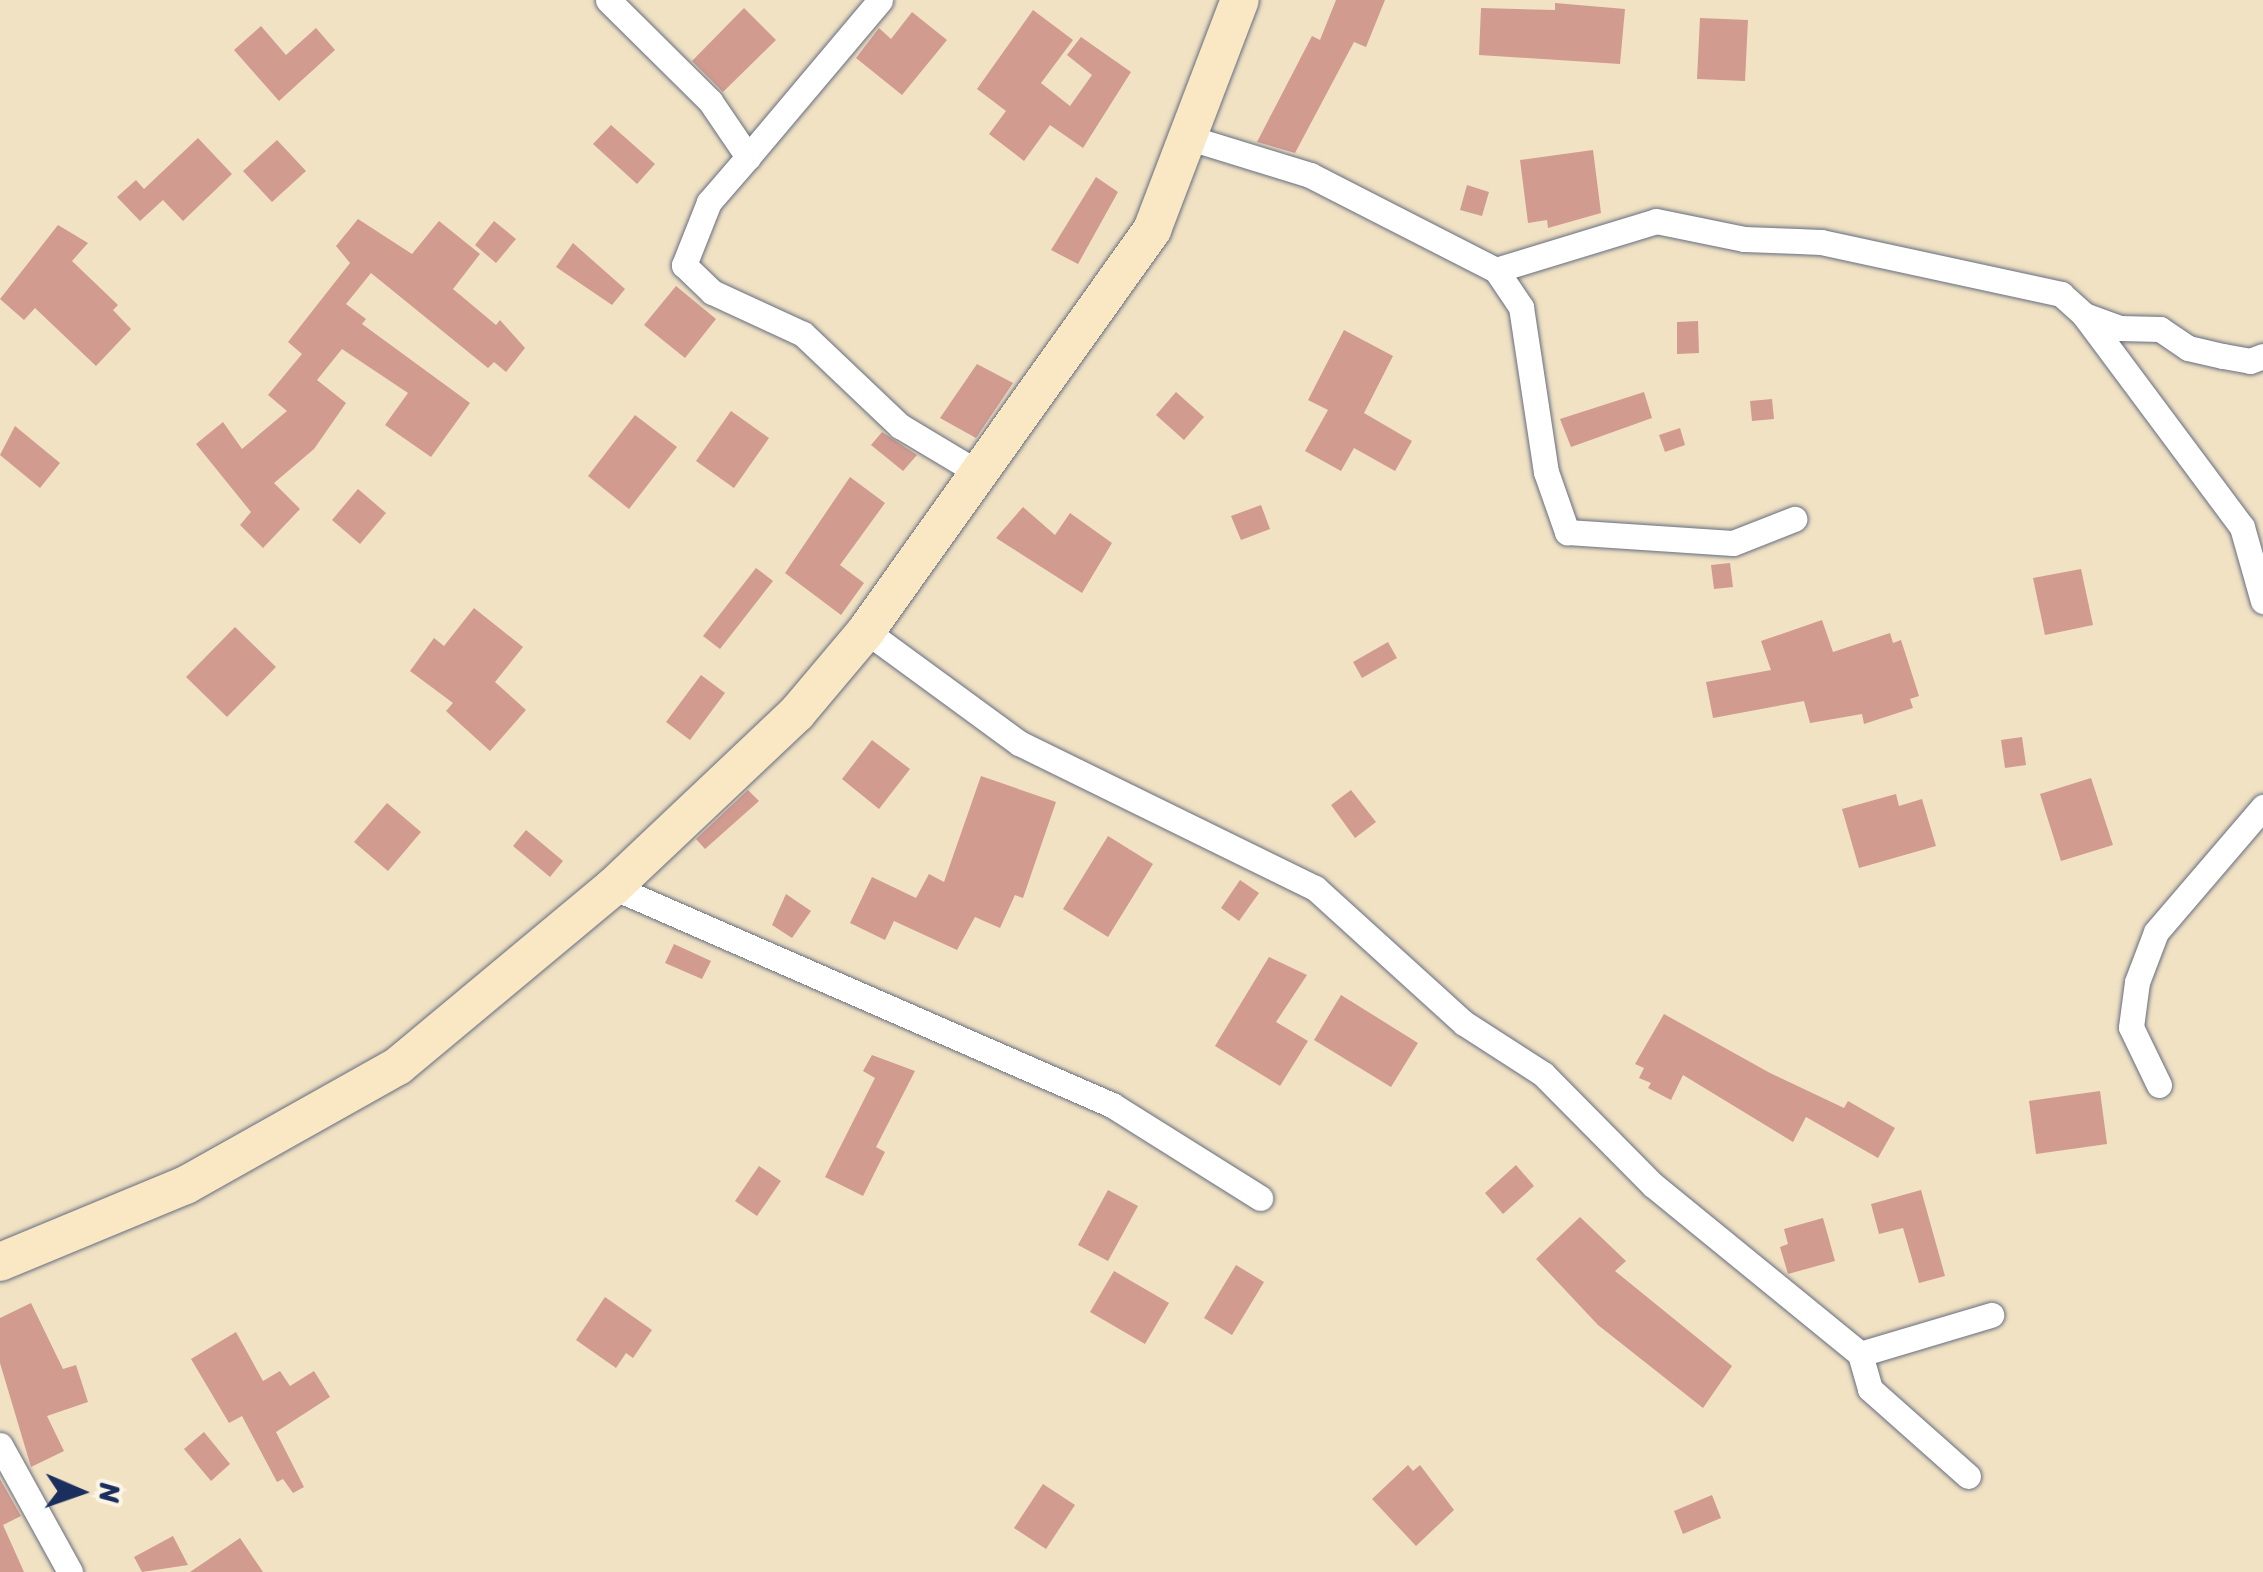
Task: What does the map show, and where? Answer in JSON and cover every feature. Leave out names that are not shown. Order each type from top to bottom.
[{"type":"street","points":[[608,0],[710,101],[748,157]]},
{"type":"street","points":[[880,0],[709,202],[684,265],[712,292],[803,334],[900,426],[977,472]]},
{"type":"street","points":[[0,1262],[186,1185],[367,1085],[429,1043],[613,887],[796,713],[866,631],[1152,230],[1240,0]]},
{"type":"street","points":[[1190,138],[1310,175],[1496,270],[1520,308],[1546,472],[1567,532],[1733,544],[1794,519]]},
{"type":"street","points":[[1496,270],[1656,220],[1744,239],[1821,242],[2060,294],[2084,316],[2242,527],[2263,601]]},
{"type":"street","points":[[2084,316],[2120,328],[2160,328],[2188,348],[2223,356],[2250,361],[2263,356]]},
{"type":"street","points":[[866,631],[1019,743],[1315,888],[1464,1024],[1543,1074],[1653,1185],[1860,1354],[1870,1389],[1968,1476]]},
{"type":"street","points":[[2159,1085],[2131,1027],[2137,982],[2156,932],[2263,807]]},
{"type":"street","points":[[613,887],[1112,1105],[1260,1198]]},
{"type":"street","points":[[1860,1354],[1991,1316]]},
{"type":"street","points":[[0,1445],[70,1572]]},
{"type":"building","points":[[1336,0],[1385,0],[1366,47],[1354,42],[1295,153],[1257,142],[1312,36],[1320,40]]},
{"type":"building","points":[[1555,3],[1625,9],[1620,64],[1479,55],[1481,8],[1555,10]]},
{"type":"building","points":[[744,8],[776,40],[723,92],[692,61]]},
{"type":"building","points":[[1033,10],[1073,40],[1041,83],[1070,106],[1092,75],[1067,55],[1081,37],[1131,72],[1083,148],[1050,125],[1024,161],[989,134],[1006,111],[977,89]]},
{"type":"building","points":[[912,12],[947,40],[902,95],[856,58],[879,28],[891,39]]},
{"type":"building","points":[[1700,18],[1748,20],[1745,81],[1697,79]]},
{"type":"building","points":[[261,26],[286,55],[316,28],[335,50],[279,101],[234,50]]},
{"type":"building","points":[[611,125],[655,164],[637,184],[593,144]]},
{"type":"building","points":[[198,138],[232,174],[183,221],[163,200],[140,221],[117,197],[136,180],[144,189]]},
{"type":"building","points":[[277,140],[306,171],[272,202],[243,171]]},
{"type":"building","points":[[1593,150],[1601,213],[1548,228],[1547,220],[1528,223],[1520,160]]},
{"type":"building","points":[[1096,177],[1118,192],[1078,264],[1051,250]]},
{"type":"building","points":[[1467,185],[1489,192],[1482,216],[1460,210]]},
{"type":"building","points":[[358,219],[412,254],[439,221],[480,254],[453,289],[496,325],[500,320],[525,348],[506,372],[494,362],[488,368],[371,273],[346,304],[366,319],[362,324],[470,403],[431,457],[385,425],[408,393],[342,349],[317,380],[346,403],[314,449],[274,483],[300,509],[263,548],[240,525],[251,512],[196,444],[223,422],[242,449],[287,411],[268,395],[302,354],[288,342],[350,263],[336,246]]},
{"type":"building","points":[[494,221],[516,239],[496,263],[475,245]]},
{"type":"building","points":[[58,225],[88,243],[72,261],[118,305],[113,310],[131,329],[96,366],[35,308],[24,320],[0,299]]},
{"type":"building","points":[[573,243],[625,289],[612,305],[556,267]]},
{"type":"building","points":[[676,286],[716,319],[685,358],[644,325]]},
{"type":"building","points":[[1698,321],[1699,353],[1677,354],[1677,322]]},
{"type":"building","points":[[1344,330],[1393,356],[1364,413],[1412,441],[1395,471],[1354,448],[1341,471],[1305,451],[1328,410],[1308,400]]},
{"type":"building","points":[[977,364],[1013,383],[976,438],[940,418]]},
{"type":"building","points":[[1176,392],[1204,417],[1184,440],[1156,415]]},
{"type":"building","points":[[1644,392],[1652,418],[1571,447],[1560,419]]},
{"type":"building","points":[[1772,399],[1774,419],[1752,421],[1750,401]]},
{"type":"building","points":[[731,411],[769,438],[734,488],[696,461]]},
{"type":"building","points":[[635,415],[677,447],[629,509],[588,476]]},
{"type":"building","points":[[15,426],[60,463],[40,488],[0,455]]},
{"type":"building","points":[[1680,428],[1685,445],[1665,452],[1659,435]]},
{"type":"building","points":[[882,432],[917,455],[903,471],[871,445]]},
{"type":"building","points":[[850,477],[885,503],[840,565],[864,583],[841,615],[785,573]]},
{"type":"building","points":[[358,489],[386,513],[360,544],[332,520]]},
{"type":"building","points":[[1261,505],[1270,529],[1241,540],[1231,516]]},
{"type":"building","points":[[1023,507],[1055,535],[1070,513],[1112,543],[1082,593],[996,538]]},
{"type":"building","points":[[1730,563],[1733,587],[1714,589],[1711,565]]},
{"type":"building","points":[[756,568],[773,581],[720,649],[703,636]]},
{"type":"building","points":[[2081,569],[2093,625],[2045,635],[2033,578]]},
{"type":"building","points":[[474,608],[523,647],[495,682],[526,710],[490,751],[446,711],[453,703],[410,671],[434,638],[444,646]]},
{"type":"building","points":[[1822,620],[1833,652],[1890,633],[1893,643],[1901,640],[1919,696],[1910,699],[1913,708],[1864,724],[1862,714],[1810,723],[1804,701],[1713,718],[1706,682],[1771,670],[1761,641]]},
{"type":"building","points":[[235,627],[276,667],[227,717],[186,677]]},
{"type":"building","points":[[1388,642],[1397,658],[1362,678],[1353,662]]},
{"type":"building","points":[[701,675],[725,693],[690,740],[666,722]]},
{"type":"building","points":[[2022,737],[2026,765],[2005,768],[2001,740]]},
{"type":"building","points":[[872,740],[910,769],[879,809],[842,779]]},
{"type":"building","points":[[981,776],[1056,802],[1023,898],[1015,895],[1000,928],[975,917],[957,950],[894,921],[885,940],[850,923],[872,877],[916,898],[929,874],[944,882]]},
{"type":"building","points":[[2091,778],[2113,845],[2061,861],[2040,794]]},
{"type":"building","points":[[748,790],[759,801],[705,849],[696,839]]},
{"type":"building","points":[[1351,790],[1376,822],[1355,838],[1331,805]]},
{"type":"building","points":[[1896,794],[1899,806],[1922,799],[1936,846],[1859,868],[1842,809]]},
{"type":"building","points":[[387,803],[421,832],[388,871],[354,842]]},
{"type":"building","points":[[526,830],[563,861],[550,877],[513,846]]},
{"type":"building","points":[[1108,836],[1153,864],[1108,937],[1063,909]]},
{"type":"building","points":[[1240,880],[1259,893],[1239,921],[1221,908]]},
{"type":"building","points":[[786,894],[811,911],[792,938],[772,925]]},
{"type":"building","points":[[674,944],[711,961],[702,979],[665,963]]},
{"type":"building","points":[[1269,957],[1307,975],[1276,1022],[1308,1041],[1280,1086],[1215,1046]]},
{"type":"building","points":[[1341,995],[1418,1043],[1391,1087],[1314,1040]]},
{"type":"building","points":[[1664,1014],[1770,1073],[1844,1108],[1848,1101],[1895,1128],[1878,1158],[1806,1117],[1793,1142],[1683,1075],[1671,1100],[1648,1088],[1651,1083],[1639,1078],[1644,1068],[1635,1064]]},
{"type":"building","points":[[872,1055],[915,1071],[876,1147],[885,1152],[863,1196],[825,1177],[875,1078],[863,1071]]},
{"type":"building","points":[[2100,1091],[2107,1144],[2036,1154],[2029,1101]]},
{"type":"building","points":[[1516,1165],[1534,1186],[1503,1214],[1485,1193]]},
{"type":"building","points":[[759,1166],[781,1181],[757,1216],[735,1201]]},
{"type":"building","points":[[1108,1190],[1138,1206],[1108,1261],[1078,1245]]},
{"type":"building","points":[[1921,1190],[1945,1276],[1919,1283],[1903,1228],[1879,1234],[1871,1204]]},
{"type":"building","points":[[1580,1217],[1626,1261],[1615,1271],[1732,1366],[1703,1408],[1598,1325],[1536,1259]]},
{"type":"building","points":[[1823,1218],[1835,1261],[1788,1274],[1780,1247],[1788,1244],[1784,1229]]},
{"type":"building","points":[[1236,1265],[1264,1282],[1232,1335],[1204,1318]]},
{"type":"building","points":[[1114,1271],[1169,1303],[1145,1344],[1090,1312]]},
{"type":"building","points":[[605,1297],[652,1330],[633,1358],[626,1353],[616,1368],[576,1340]]},
{"type":"building","points":[[31,1303],[63,1369],[76,1365],[88,1402],[47,1416],[64,1451],[31,1467],[0,1363],[0,1318]]},
{"type":"building","points":[[236,1332],[263,1381],[280,1371],[290,1386],[314,1371],[330,1397],[276,1432],[304,1487],[293,1493],[283,1479],[277,1482],[242,1416],[229,1423],[191,1359]]},
{"type":"building","points":[[204,1432],[230,1464],[211,1481],[184,1449]]},
{"type":"building","points":[[1408,1465],[1413,1471],[1420,1465],[1454,1510],[1416,1546],[1372,1499]]},
{"type":"building","points":[[0,1479],[21,1516],[3,1525],[24,1572],[0,1572]]},
{"type":"building","points":[[1043,1484],[1075,1505],[1046,1549],[1014,1528]]},
{"type":"building","points":[[1712,1495],[1721,1518],[1683,1534],[1674,1511]]},
{"type":"building","points":[[173,1536],[188,1565],[142,1572],[134,1557]]},
{"type":"building","points":[[240,1538],[263,1572],[190,1572]]}]
